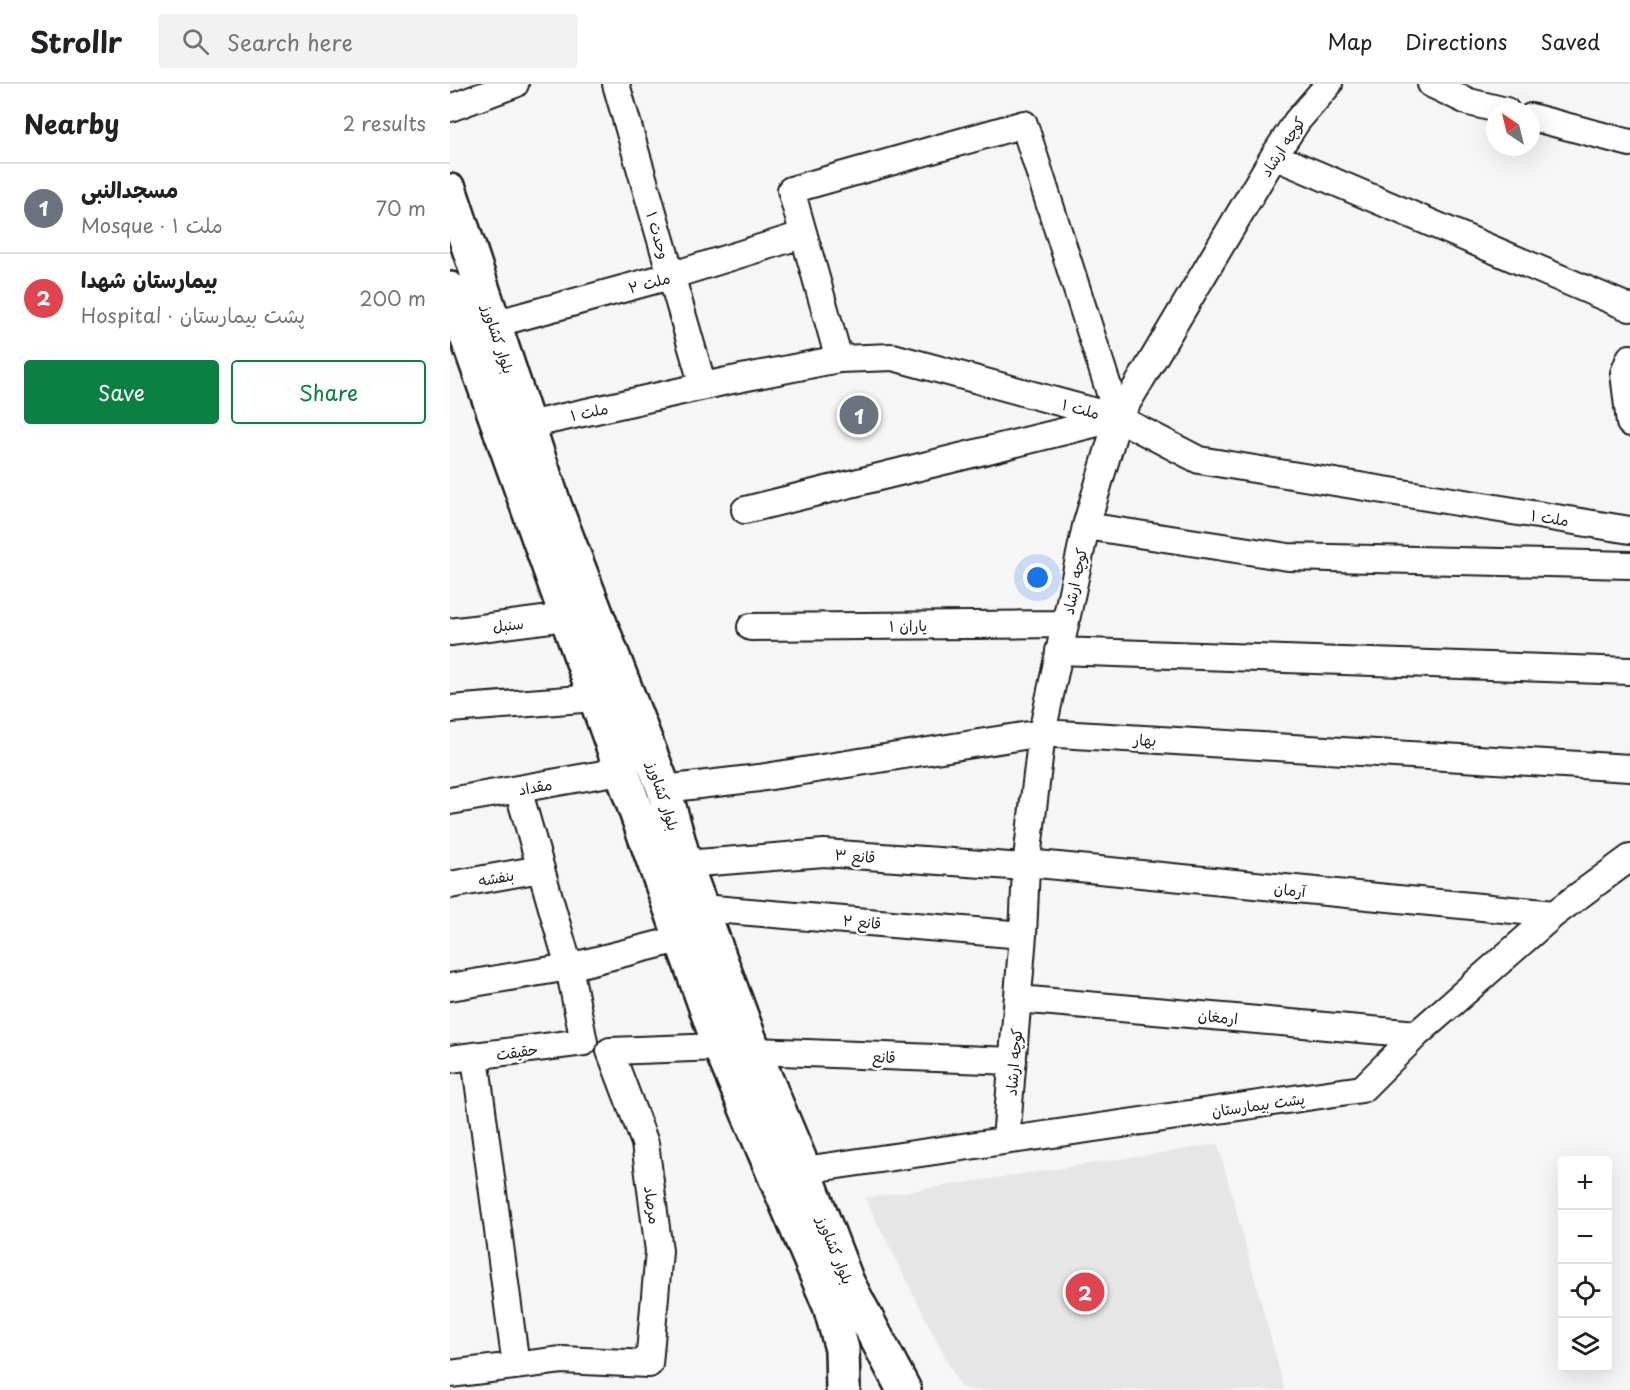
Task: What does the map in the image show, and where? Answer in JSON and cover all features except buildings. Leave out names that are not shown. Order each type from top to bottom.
[{"type":"main road","name":"بلوار کشاورز","points":[[450,192],[470,331],[566,617],[680,939],[720,1047],[830,1306],[842,1349],[843,1390]]},
{"type":"main road","name":"بلوار کشاورز","points":[[450,289],[470,331],[528,425],[555,507],[664,789],[685,864],[754,1051],[848,1282],[903,1388]]},
{"type":"street","points":[[450,108],[515,84]]},
{"type":"street","name":"وحدت ۱","points":[[616,84],[703,386]]},
{"type":"street","name":"کوچه ارشاد","points":[[1006,1140],[1023,935],[1026,865],[1042,734],[1086,526],[1118,418],[1274,156],[1297,121],[1329,84]]},
{"type":"street","points":[[1431,84],[1469,102],[1486,106]]},
{"type":"street","points":[[1540,119],[1630,142]]},
{"type":"street","points":[[745,510],[1118,418],[1024,124],[791,190],[839,359]]},
{"type":"street","points":[[1274,156],[1630,308]]},
{"type":"street","name":"ملت ۲","points":[[470,331],[670,276],[802,235]]},
{"type":"street","name":"ملت ۱","points":[[528,425],[703,386],[839,359],[893,357],[1118,418],[1199,460],[1630,530]]},
{"type":"street","points":[[1630,358],[1624,373],[1630,423]]},
{"type":"street","points":[[1086,526],[1288,557],[1630,565]]},
{"type":"street","name":"سنبل","points":[[450,632],[566,617]]},
{"type":"street","name":"یاران ۱","points":[[751,627],[1065,624]]},
{"type":"street","points":[[1059,651],[1630,671]]},
{"type":"street","points":[[450,709],[595,698]]},
{"type":"street","name":"بهار","points":[[664,789],[759,778],[1042,734],[1630,768]]},
{"type":"street","name":"مقداد","points":[[450,801],[620,771]]},
{"type":"street","points":[[518,789],[569,967]]},
{"type":"street","name":"قانع ۳","points":[[685,864],[824,853],[1026,865]]},
{"type":"street","name":"پشت بیمارستان","points":[[804,1170],[1362,1089],[1417,1034],[1554,914],[1630,858]]},
{"type":"street","name":"آرمان","points":[[1026,865],[1554,914]]},
{"type":"street","name":"بنفشه","points":[[450,885],[541,869]]},
{"type":"street","name":"قانع ۲","points":[[702,908],[1023,935]]},
{"type":"street","points":[[450,987],[569,967],[680,939]]},
{"type":"street","name":"حقیقت","points":[[462,1058],[584,1042],[569,967]]},
{"type":"street","name":"ارمغان","points":[[1018,999],[1417,1034]]},
{"type":"street","name":"مرصاد","points":[[516,1366],[562,1360],[649,1364],[659,1251],[645,1143],[610,1051],[720,1047]]},
{"type":"street","name":"قانع","points":[[754,1051],[1013,1061]]},
{"type":"street","points":[[450,1374],[516,1366],[462,1058]]},
{"type":"shaded area","points":[[1218,1144],[1285,1390],[970,1390],[960,1387],[865,1198]]},
{"type":"place","name":"مسجدالنبی","points":[[859,415]]},
{"type":"place","name":"بیمارستان شهدا","points":[[1085,1292]]}]
